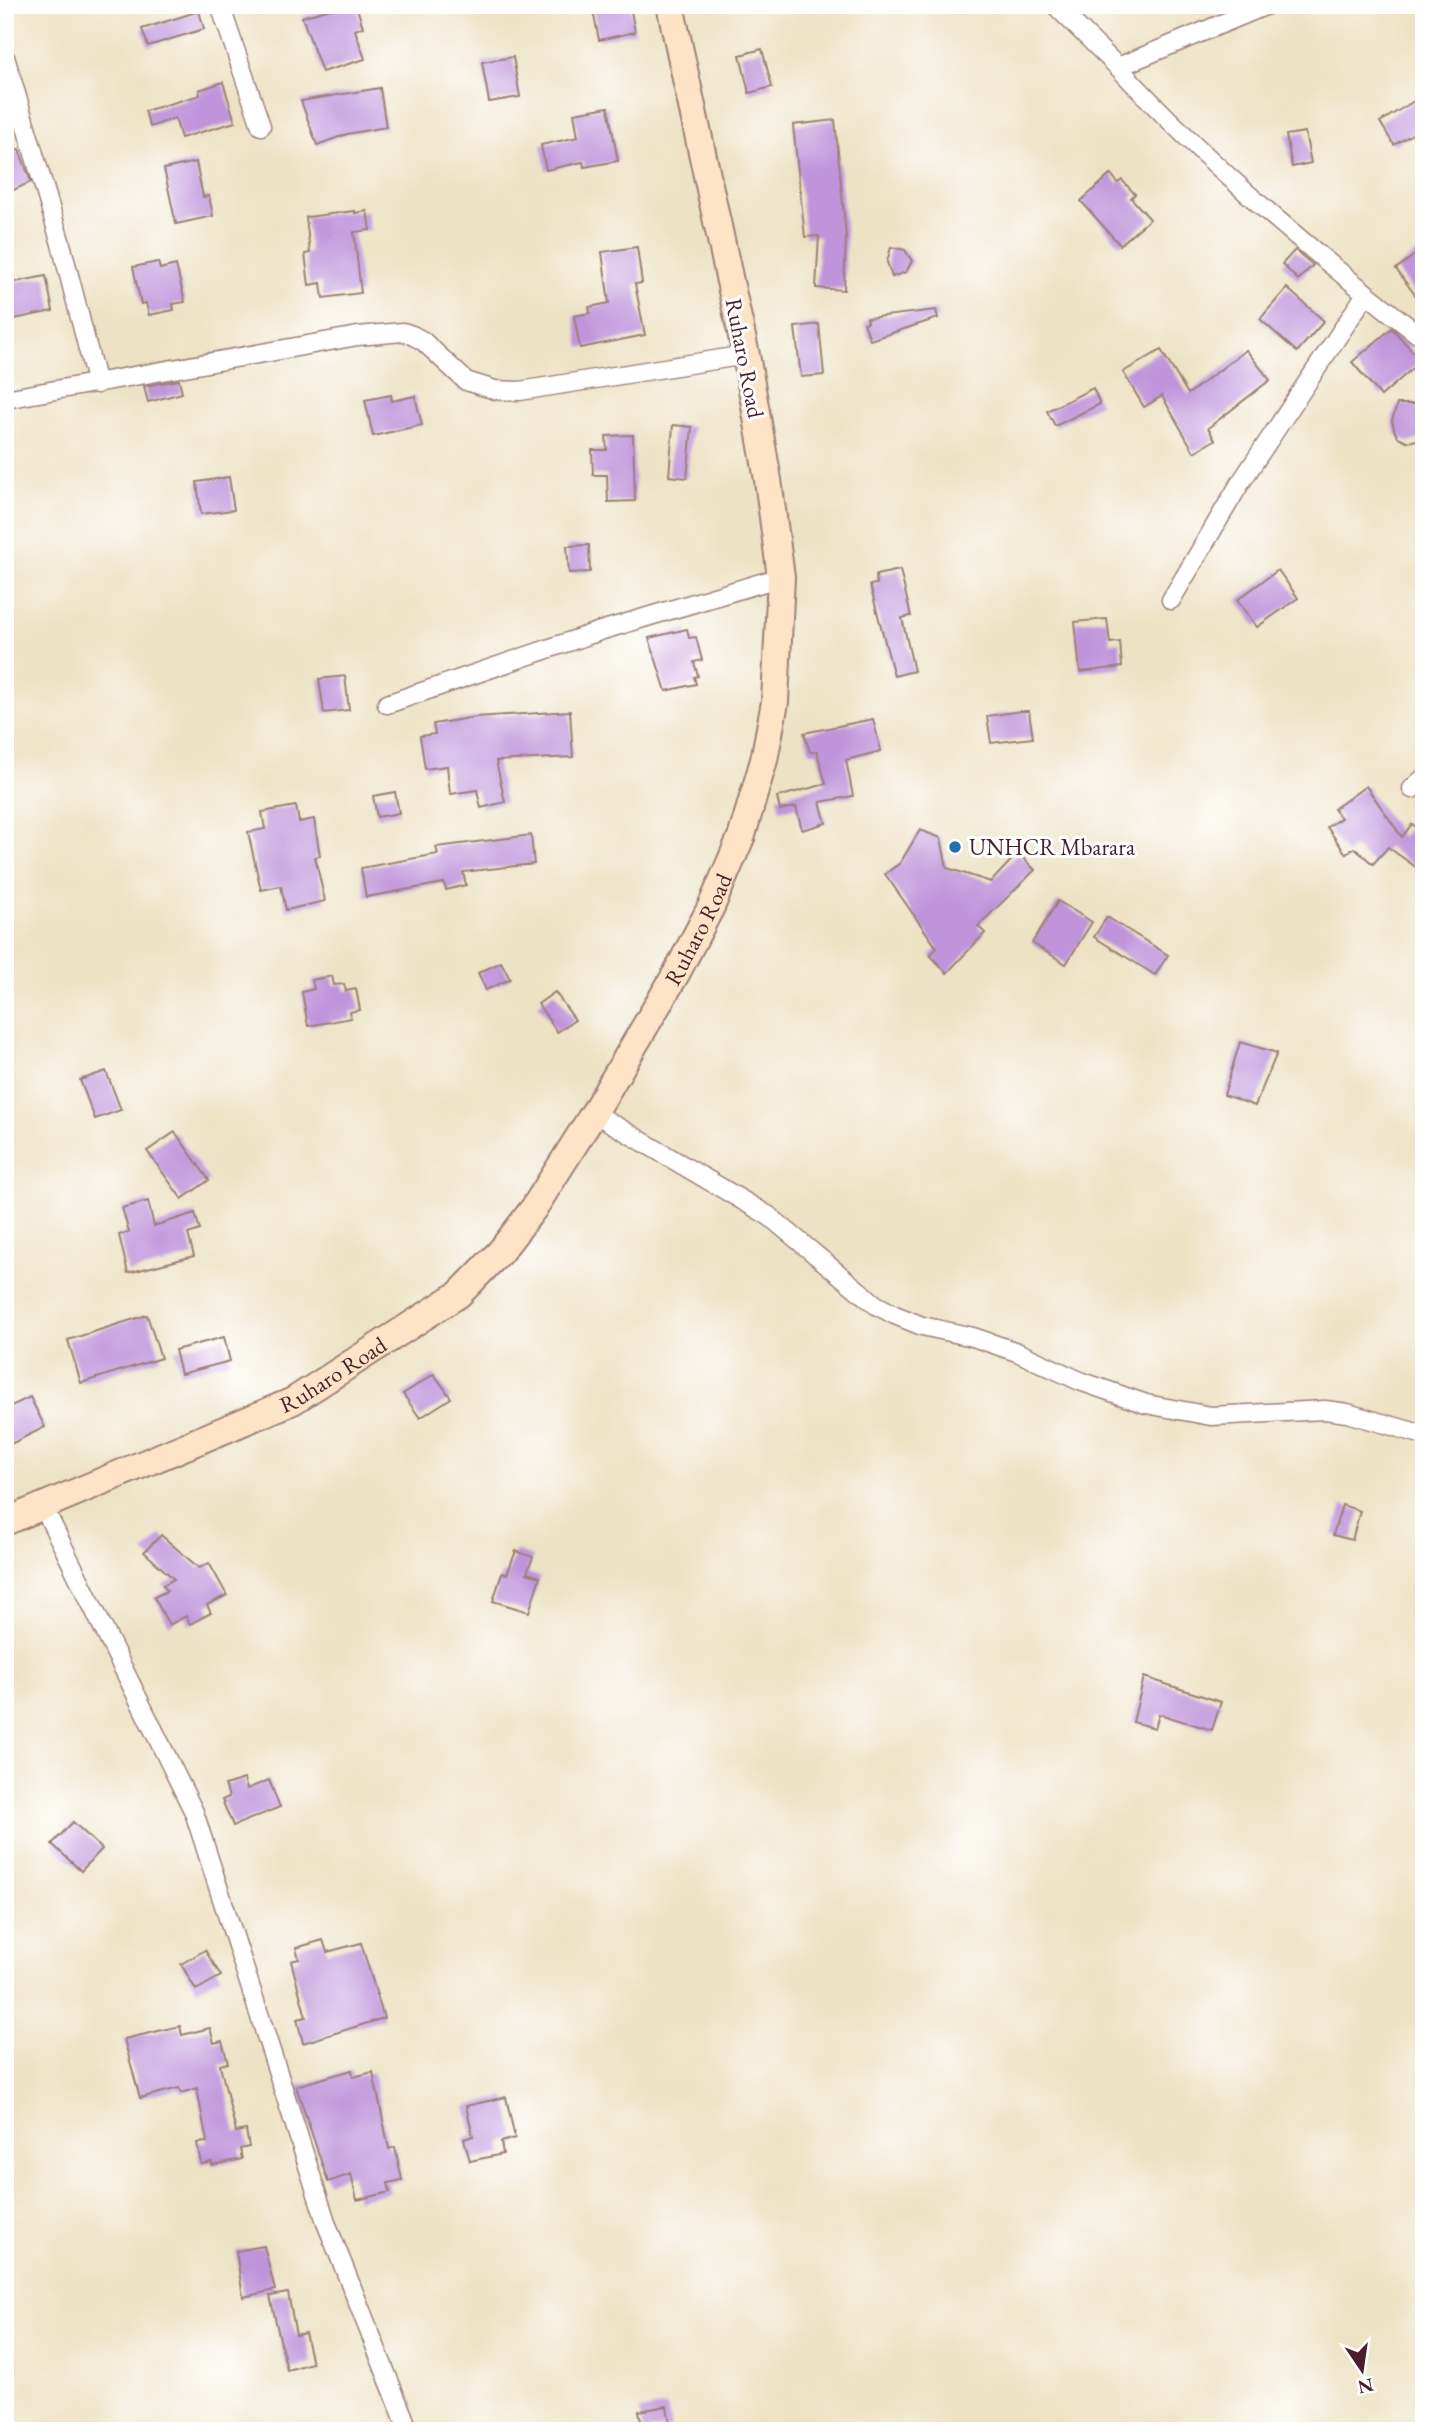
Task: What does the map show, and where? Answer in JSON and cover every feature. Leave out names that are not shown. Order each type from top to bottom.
[{"type":"street","points":[[220,5],[261,126]]},
{"type":"street","name":"Ruharo Road","points":[[5,1522],[293,1401],[460,1294],[500,1252],[534,1209],[594,1113],[711,907],[742,835],[764,760],[775,702],[780,577],[768,480],[746,355],[670,5]]},
{"type":"street","points":[[1055,5],[1157,109],[1223,170],[1302,241],[1424,339]]},
{"type":"street","points":[[1118,67],[1267,5]]},
{"type":"street","points":[[5,57],[61,244],[97,384]]},
{"type":"street","points":[[1171,600],[1239,485],[1366,294]]},
{"type":"street","points":[[5,399],[358,336],[403,332],[423,341],[466,381],[495,390],[520,391],[746,355]]},
{"type":"street","points":[[387,704],[600,631],[780,577]]},
{"type":"street","points":[[594,1113],[769,1216],[876,1305],[922,1326],[973,1336],[1080,1381],[1146,1404],[1221,1417],[1307,1409],[1325,1410],[1347,1413],[1424,1435]]},
{"type":"street","points":[[43,1506],[194,1812],[327,2225],[409,2431]]},
{"type":"building","points":[[344,5],[356,5],[363,27],[355,30],[365,59],[322,72],[302,17]]},
{"type":"building","points":[[630,5],[635,32],[599,40],[593,11]]},
{"type":"building","points":[[199,11],[204,29],[148,46],[142,29]]},
{"type":"building","points":[[762,49],[772,87],[749,93],[740,55]]},
{"type":"building","points":[[513,57],[520,97],[489,102],[482,62]]},
{"type":"building","points":[[223,82],[235,122],[181,138],[175,118],[150,127],[145,111],[200,95],[199,90]]},
{"type":"building","points":[[380,88],[386,127],[347,134],[317,145],[301,101]]},
{"type":"building","points":[[1414,101],[1424,117],[1424,127],[1394,145],[1380,122]]},
{"type":"building","points":[[608,107],[618,161],[584,167],[583,162],[546,170],[541,145],[578,137],[574,113]]},
{"type":"building","points":[[835,120],[846,237],[844,290],[816,288],[819,236],[805,237],[793,125]]},
{"type":"building","points":[[1305,132],[1311,163],[1292,167],[1286,135]]},
{"type":"building","points":[[19,149],[31,182],[5,194],[5,156]]},
{"type":"building","points":[[196,162],[203,197],[209,196],[213,216],[176,224],[164,169]]},
{"type":"building","points":[[1111,174],[1118,183],[1122,180],[1135,194],[1131,198],[1150,219],[1120,245],[1081,201]]},
{"type":"building","points":[[367,211],[370,230],[354,232],[361,293],[323,298],[321,283],[309,285],[305,254],[310,253],[306,217]]},
{"type":"building","points":[[637,247],[642,283],[635,284],[645,335],[580,348],[574,316],[590,313],[589,307],[609,303],[602,252]]},
{"type":"building","points":[[891,247],[905,250],[912,261],[906,272],[892,277],[887,262]]},
{"type":"building","points":[[1424,248],[1424,307],[1396,269]]},
{"type":"building","points":[[1295,250],[1313,265],[1298,280],[1282,264]]},
{"type":"building","points":[[158,262],[160,269],[176,265],[185,302],[173,304],[174,310],[149,315],[146,303],[141,304],[133,267]]},
{"type":"building","points":[[46,276],[53,311],[5,321],[5,284]]},
{"type":"building","points":[[1287,288],[1324,321],[1297,352],[1260,319]]},
{"type":"building","points":[[936,310],[938,318],[870,340],[864,323],[868,322],[867,318]]},
{"type":"building","points":[[819,324],[824,375],[801,377],[795,327]]},
{"type":"building","points":[[1392,328],[1421,361],[1381,396],[1352,362]]},
{"type":"building","points":[[1161,350],[1188,394],[1246,350],[1270,380],[1208,428],[1215,440],[1194,452],[1162,396],[1144,407],[1123,372]]},
{"type":"building","points":[[179,380],[182,393],[148,402],[144,386]]},
{"type":"building","points":[[1093,388],[1100,404],[1055,426],[1047,411]]},
{"type":"building","points":[[391,395],[392,401],[415,396],[422,425],[373,436],[365,400]]},
{"type":"building","points":[[1397,404],[1416,404],[1424,408],[1424,438],[1409,442],[1398,437],[1392,421]]},
{"type":"building","points":[[673,425],[692,427],[687,478],[669,476]]},
{"type":"building","points":[[633,435],[635,501],[608,502],[607,475],[593,475],[592,450],[607,450],[606,436]]},
{"type":"building","points":[[229,477],[234,510],[201,514],[197,482]]},
{"type":"building","points":[[589,545],[590,572],[569,573],[567,546]]},
{"type":"building","points":[[900,570],[911,616],[902,618],[914,671],[894,676],[870,585],[877,584],[876,575]]},
{"type":"building","points":[[1278,570],[1298,598],[1257,627],[1237,600]]},
{"type":"building","points":[[1107,619],[1110,643],[1120,642],[1122,667],[1080,672],[1075,622]]},
{"type":"building","points":[[687,629],[689,638],[696,637],[702,660],[694,662],[698,676],[694,677],[696,684],[666,691],[649,638]]},
{"type":"building","points":[[345,676],[349,710],[324,713],[319,679]]},
{"type":"building","points":[[570,711],[573,757],[496,761],[505,802],[481,808],[477,790],[450,794],[447,766],[425,769],[420,736],[435,734],[433,724],[476,717]]},
{"type":"building","points":[[1029,711],[1033,738],[991,743],[987,716]]},
{"type":"building","points":[[873,719],[881,751],[846,760],[853,796],[820,802],[826,823],[802,830],[796,807],[780,810],[777,797],[826,784],[817,752],[810,752],[804,733]]},
{"type":"building","points":[[1366,786],[1402,837],[1412,824],[1424,833],[1424,873],[1388,847],[1373,864],[1354,848],[1346,854],[1327,827],[1341,818],[1334,809]]},
{"type":"building","points":[[395,792],[399,813],[377,817],[373,796]]},
{"type":"building","points":[[296,806],[299,822],[314,819],[320,856],[315,857],[325,901],[286,910],[281,886],[261,890],[248,832],[265,829],[262,812]]},
{"type":"building","points":[[920,830],[941,838],[947,868],[991,882],[1018,853],[1035,870],[978,926],[985,933],[947,973],[930,955],[937,948],[885,874],[900,863]]},
{"type":"building","points":[[531,835],[534,864],[463,872],[466,885],[446,890],[444,883],[366,897],[361,868],[438,854],[436,847]]},
{"type":"building","points":[[1058,901],[1092,922],[1066,964],[1032,943]]},
{"type":"building","points":[[1107,917],[1168,955],[1155,975],[1094,937]]},
{"type":"building","points":[[501,962],[510,979],[486,990],[478,973]]},
{"type":"building","points":[[332,976],[334,985],[344,984],[346,991],[356,989],[360,1010],[350,1012],[351,1018],[308,1026],[302,992],[314,989],[312,980]]},
{"type":"building","points":[[555,992],[575,1020],[557,1032],[538,1004]]},
{"type":"building","points":[[1240,1042],[1277,1053],[1255,1106],[1224,1095]]},
{"type":"building","points":[[106,1071],[121,1110],[95,1119],[80,1080]]},
{"type":"building","points":[[175,1132],[209,1180],[182,1199],[147,1151]]},
{"type":"building","points":[[148,1201],[154,1226],[195,1213],[200,1230],[188,1234],[194,1256],[128,1273],[119,1235],[129,1232],[122,1208]]},
{"type":"building","points":[[147,1315],[161,1358],[81,1383],[68,1340]]},
{"type":"building","points":[[224,1337],[230,1361],[181,1374],[175,1350]]},
{"type":"building","points":[[434,1374],[451,1398],[420,1418],[403,1394]]},
{"type":"building","points":[[30,1397],[45,1427],[5,1447],[5,1409]]},
{"type":"building","points":[[1342,1505],[1360,1511],[1352,1540],[1333,1535]]},
{"type":"building","points":[[161,1535],[199,1568],[209,1563],[227,1595],[207,1605],[211,1613],[190,1624],[186,1616],[169,1625],[154,1597],[167,1591],[163,1585],[174,1579],[144,1552]]},
{"type":"building","points":[[516,1551],[533,1557],[527,1573],[540,1577],[529,1612],[493,1601],[502,1573],[507,1574]]},
{"type":"building","points":[[1144,1677],[1221,1702],[1212,1730],[1159,1714],[1155,1728],[1133,1722]]},
{"type":"building","points":[[244,1779],[247,1789],[269,1780],[280,1807],[233,1826],[222,1800],[229,1797],[225,1785]]},
{"type":"building","points":[[73,1822],[102,1849],[81,1871],[52,1844]]},
{"type":"building","points":[[323,1940],[327,1952],[361,1943],[384,2018],[303,2043],[297,2019],[306,2017],[291,1961],[299,1959],[296,1948]]},
{"type":"building","points":[[205,1950],[221,1976],[196,1990],[181,1964]]},
{"type":"building","points":[[180,2026],[182,2035],[210,2028],[214,2043],[222,2041],[228,2063],[220,2065],[236,2132],[246,2130],[249,2147],[240,2149],[242,2159],[212,2165],[212,2162],[201,2164],[197,2143],[207,2142],[197,2088],[181,2093],[179,2088],[140,2098],[124,2039]]},
{"type":"building","points":[[352,2070],[353,2077],[373,2072],[389,2149],[395,2147],[402,2180],[388,2183],[390,2192],[357,2200],[351,2174],[328,2182],[296,2086]]},
{"type":"building","points":[[506,2097],[515,2138],[501,2142],[503,2154],[470,2161],[464,2139],[473,2136],[466,2106]]},
{"type":"building","points":[[264,2246],[275,2290],[243,2297],[236,2251]]},
{"type":"building","points":[[288,2293],[296,2335],[305,2333],[312,2363],[287,2370],[270,2296]]},
{"type":"building","points":[[667,2406],[671,2428],[643,2431],[639,2411]]},
{"type":"place","name":"UNHCR Mbarara","points":[[955,847]]}]
